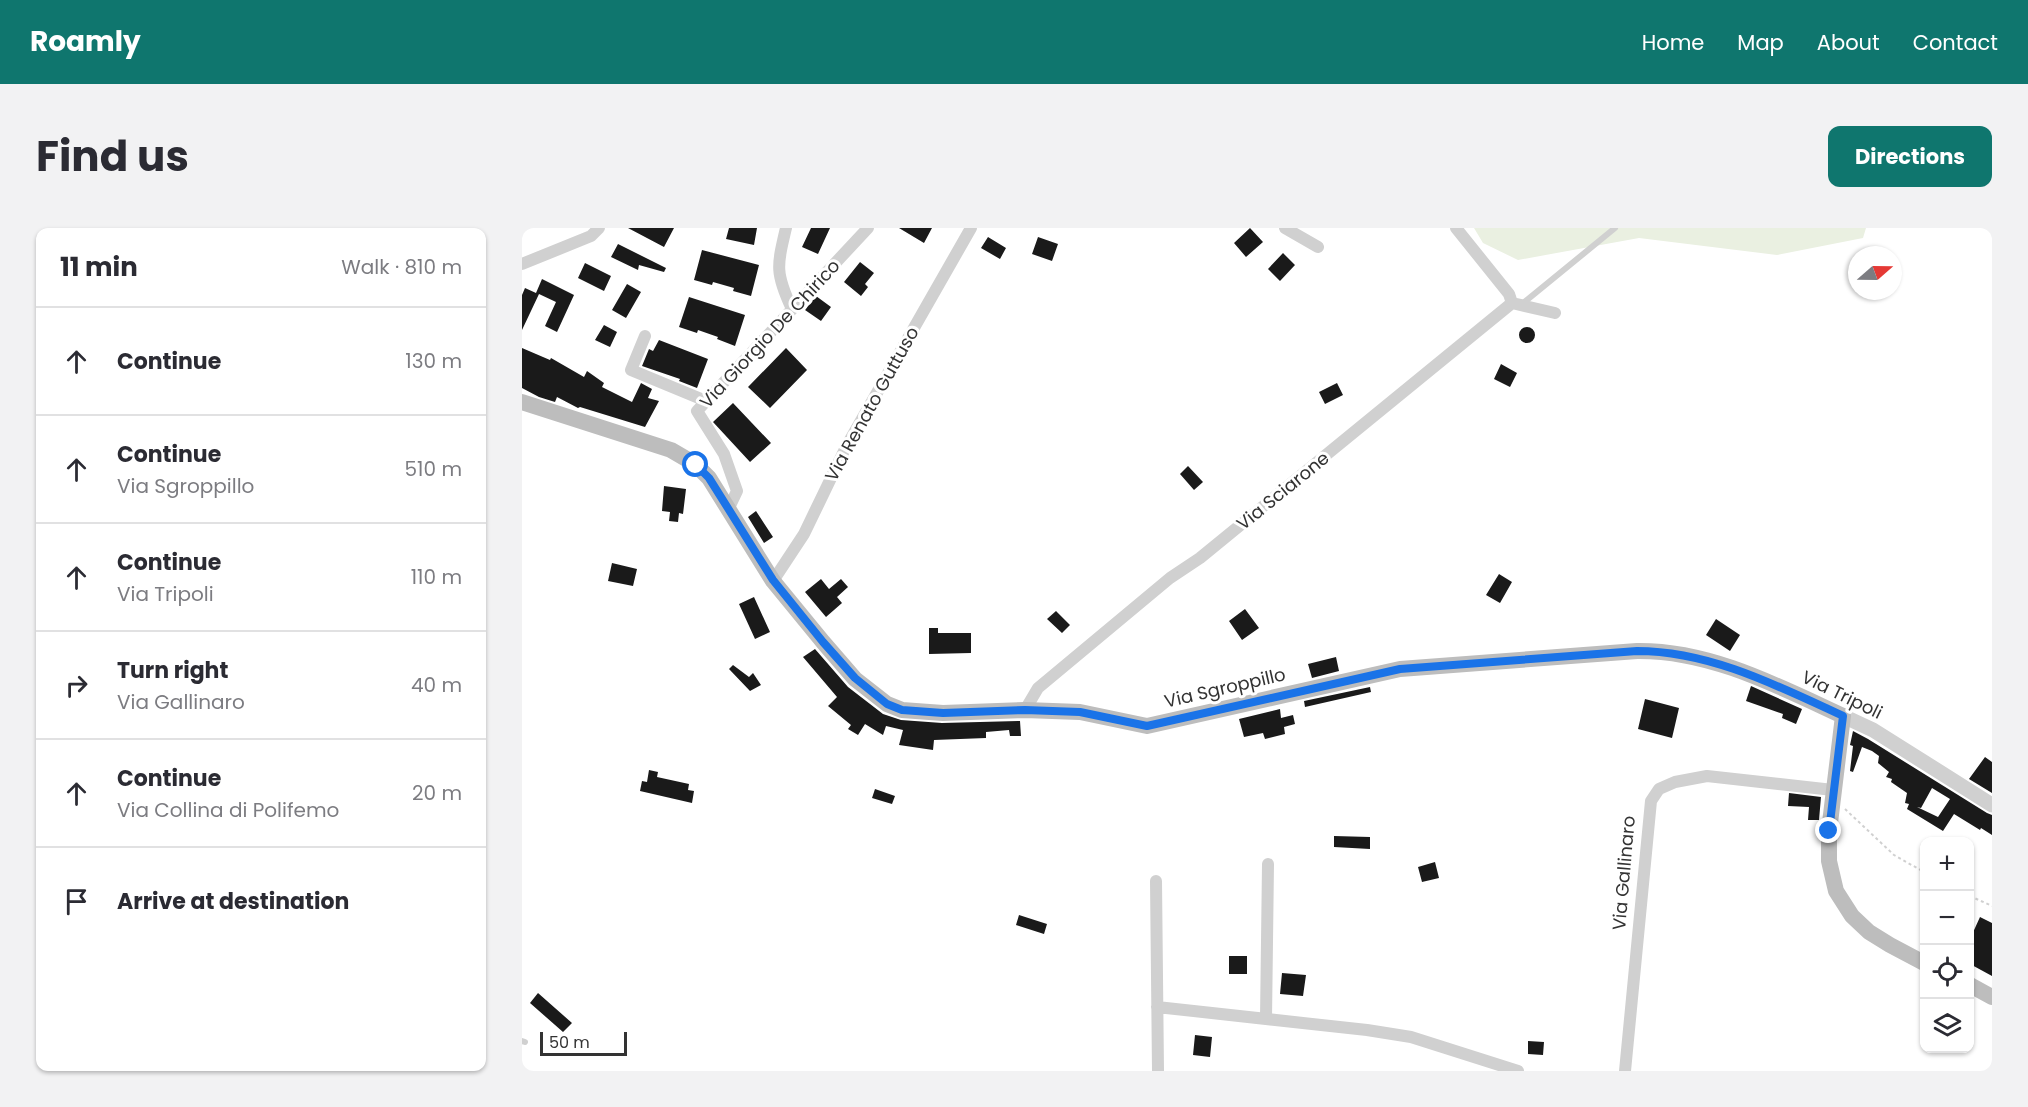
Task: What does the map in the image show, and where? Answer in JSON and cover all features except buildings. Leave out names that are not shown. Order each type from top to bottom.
[{"type":"main road","name":"Via Sgroppillo","points":[[522,402],[678,454],[696,465],[709,478],[773,580],[823,642],[855,678],[887,704],[902,710],[943,713],[1025,710],[1080,712],[1147,726],[1400,669],[1661,651]]},
{"type":"main road","name":"Via Tripoli","points":[[1661,651],[1716,663],[1769,682],[1843,716]]},
{"type":"main road","points":[[1843,716],[1832,797],[1830,874],[1840,900],[1852,916],[1869,932],[1920,961]]},
{"type":"main road","points":[[1974,987],[1992,997]]},
{"type":"street","points":[[522,264],[591,236],[599,228]]},
{"type":"street","points":[[786,228],[778,263],[781,286],[792,309]]},
{"type":"street","name":"Via Giorgio De Chirico","points":[[728,510],[737,491],[724,454],[697,411],[867,228]]},
{"type":"street","name":"Via Renato Guttuso","points":[[773,580],[804,534],[846,447],[971,228]]},
{"type":"street","points":[[1285,228],[1318,248]]},
{"type":"street","points":[[1456,228],[1516,304],[1555,313]]},
{"type":"street","name":"Via Sciarone","points":[[1025,710],[1038,688],[1170,578],[1200,558],[1516,304]]},
{"type":"street","points":[[645,336],[631,370],[706,401]]},
{"type":"street","name":"Via Tripoli","points":[[1843,716],[1873,730],[1992,805]]},
{"type":"street","name":"Via Gallinaro","points":[[1625,1071],[1651,801],[1659,789],[1675,782],[1707,776],[1832,797]]},
{"type":"street","points":[[1266,1018],[1268,864]]},
{"type":"street","points":[[1156,881],[1158,1071]]},
{"type":"street","points":[[1157,1006],[1367,1030],[1411,1038],[1518,1071]]},
{"type":"lane","points":[[1516,304],[1615,228]]},
{"type":"path","points":[[1832,797],[1894,855],[1920,870]]},
{"type":"path","points":[[1974,898],[1992,906]]},
{"type":"green space","points":[[1474,228],[1866,228],[1863,238],[1777,255],[1639,238],[1518,260],[1483,243]]},
{"type":"route","points":[[696,465],[709,478],[773,580],[823,642],[855,678],[887,704],[902,710],[943,713],[1025,710],[1080,712],[1147,726],[1400,669],[1661,651],[1716,663],[1769,682],[1843,716],[1829,831]]}]
